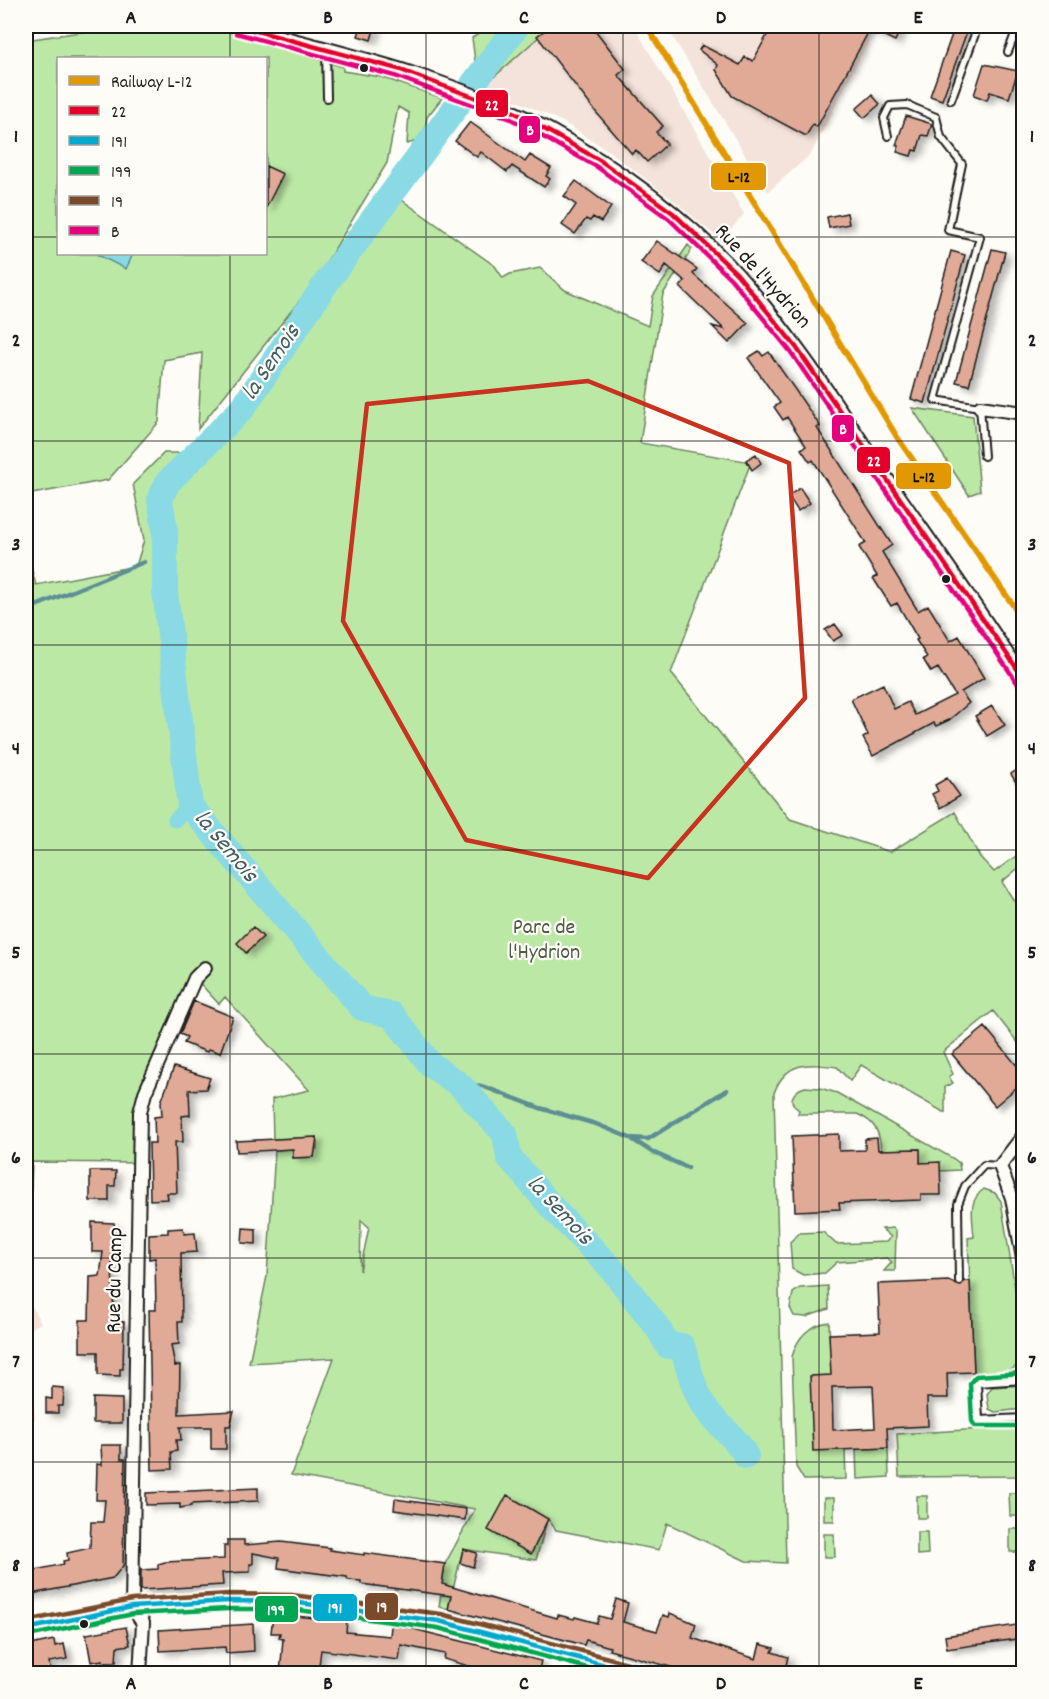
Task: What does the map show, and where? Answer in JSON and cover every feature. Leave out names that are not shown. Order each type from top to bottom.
[{"type":"main road","points":[[26,1629],[132,1607],[228,1601],[291,1602],[388,1612],[439,1621],[641,1674]]},
{"type":"street","name":"Rue de l'Hydrion","points":[[238,26],[326,49],[431,81],[494,104],[549,130],[602,161],[710,245],[762,303],[796,346],[1023,680]]},
{"type":"street","points":[[980,407],[1023,413]]},
{"type":"street","name":"Rue du Camp","points":[[132,1607],[140,1112],[145,1093],[195,978],[205,968]]},
{"type":"street","points":[[1023,1135],[1000,1166],[1012,1198],[1023,1264]]},
{"type":"street","points":[[132,1607],[142,1623],[140,1674]]},
{"type":"lane","points":[[951,100],[978,26]]},
{"type":"lane","points":[[1008,52],[1018,26]]},
{"type":"lane","points":[[326,49],[327,98]]},
{"type":"lane","points":[[888,136],[884,118],[890,106],[907,105],[936,117],[941,137],[962,164],[948,230],[980,237],[935,400],[980,407],[984,456]]},
{"type":"lane","points":[[959,1281],[958,1204],[965,1186],[984,1165],[1000,1166]]},
{"type":"lane","points":[[1023,1380],[977,1383],[979,1420],[1023,1418]]},
{"type":"highlighted area","points":[[588,381],[789,463],[805,698],[648,878],[466,840],[343,621],[367,404]]},
{"type":"shaded area","points":[[551,26],[634,26],[744,214],[721,241],[677,203],[609,151],[563,122],[484,86]]},
{"type":"shaded area","points":[[666,26],[876,26],[811,154],[768,192]]},
{"type":"shaded area","points":[[26,1296],[41,1323],[28,1330],[35,1419],[26,1421]]},
{"type":"green space","points":[[121,26],[192,26],[219,29],[343,67],[343,71],[381,77],[442,98],[427,117],[424,139],[407,144],[409,113],[398,107],[387,163],[315,281],[198,429],[202,353],[164,360],[159,422],[108,480],[26,495],[26,40]]},
{"type":"green space","points":[[491,26],[551,26],[484,86],[478,84],[472,38]]},
{"type":"green space","name":"Parc de l'Hydrion","points":[[385,188],[495,266],[503,278],[510,274],[540,268],[565,290],[648,326],[653,296],[688,245],[692,249],[663,294],[640,443],[751,462],[671,673],[790,819],[890,852],[955,812],[980,857],[994,872],[1023,851],[1023,864],[1002,882],[1023,915],[1023,1049],[993,1011],[943,1052],[953,1074],[949,1077],[953,1083],[945,1087],[945,1113],[861,1065],[850,1081],[837,1067],[807,1065],[799,1067],[785,1075],[774,1093],[786,1563],[746,1561],[667,1523],[659,1550],[556,1530],[548,1519],[536,1560],[463,1549],[448,1609],[439,1607],[445,1564],[475,1509],[291,1475],[334,1358],[249,1363],[267,1276],[275,1150],[293,1149],[293,1158],[314,1157],[314,1149],[317,1149],[317,1137],[273,1139],[272,1099],[309,1090],[225,997],[219,1004],[195,978],[145,1093],[139,1163],[32,1162],[30,1216],[26,1215],[26,549],[36,585],[136,566],[144,540],[133,484],[164,453],[189,453],[224,421],[322,283]],"holes":[[[361,1220],[369,1227],[360,1271]]]},
{"type":"green space","points":[[912,408],[973,416],[980,491],[969,495]]},
{"type":"green space","points":[[805,1087],[837,1093],[954,1159],[959,1163],[960,1170],[940,1171],[920,1163],[919,1149],[881,1150],[879,1137],[872,1123],[857,1114],[798,1114],[799,1110],[792,1100],[797,1091]]},
{"type":"green space","points":[[984,1189],[995,1193],[1001,1201],[1023,1338],[1020,1360],[1011,1370],[1004,1372],[974,1372],[968,1238],[974,1237],[973,1204]]},
{"type":"green space","points":[[893,1228],[896,1231],[895,1271],[884,1271],[892,1262],[887,1258],[837,1262],[825,1273],[803,1275],[792,1269],[790,1242],[799,1233],[823,1232],[836,1244],[886,1242],[891,1237],[882,1229]]},
{"type":"green space","points":[[828,1286],[829,1309],[806,1317],[794,1316],[790,1308],[793,1293],[800,1288]]},
{"type":"green space","points":[[829,1322],[831,1375],[813,1450],[845,1450],[846,1479],[804,1480],[796,1467],[792,1357],[805,1333],[815,1326]]},
{"type":"green space","points":[[1023,1385],[1023,1409],[995,1412],[989,1409],[987,1394],[992,1387]]},
{"type":"green space","points":[[1017,1427],[1023,1429],[1023,1476],[899,1477],[897,1434]]},
{"type":"green space","points":[[888,1448],[889,1477],[857,1479],[856,1449]]},
{"type":"green space","points":[[1009,1493],[1020,1493],[1020,1516],[1010,1516]]},
{"type":"green space","points":[[917,1496],[927,1496],[927,1518],[917,1518]]},
{"type":"green space","points":[[824,1498],[834,1498],[834,1521],[824,1521]]},
{"type":"green space","points":[[1010,1529],[1020,1529],[1020,1552],[1010,1552]]},
{"type":"green space","points":[[917,1532],[927,1532],[928,1554],[917,1555]]},
{"type":"green space","points":[[824,1534],[834,1534],[835,1557],[824,1557]]},
{"type":"water","points":[[98,255],[133,255],[126,269]]},
{"type":"building","points":[[361,26],[375,26],[371,40],[358,36]]},
{"type":"building","points":[[551,26],[592,26],[625,69],[618,75],[663,126],[656,132],[667,144],[647,162],[636,150],[632,154],[595,111],[537,36]]},
{"type":"building","points":[[772,26],[902,26],[895,41],[870,29],[817,127],[813,124],[806,136],[732,96],[716,70],[718,65],[699,50],[702,45],[740,65],[745,57],[753,61]]},
{"type":"building","points":[[955,26],[969,26],[942,100],[930,96]]},
{"type":"building","points":[[984,64],[1018,71],[1009,98],[990,92],[987,100],[974,95]]},
{"type":"building","points":[[872,95],[880,104],[864,118],[856,109]]},
{"type":"building","points":[[906,116],[932,124],[928,136],[922,135],[917,151],[913,150],[911,156],[897,152],[899,146],[896,145]]},
{"type":"building","points":[[470,122],[525,162],[530,155],[551,168],[546,176],[550,179],[544,187],[512,166],[507,172],[481,152],[477,157],[455,141]]},
{"type":"building","points":[[267,166],[283,174],[267,206]]},
{"type":"building","points":[[576,181],[611,207],[601,222],[593,217],[590,221],[586,219],[575,234],[562,225],[576,205],[564,196]]},
{"type":"building","points":[[847,213],[849,224],[829,228],[827,217]]},
{"type":"building","points":[[657,241],[697,269],[693,274],[748,323],[729,343],[712,326],[724,329],[680,287],[685,281],[666,265],[660,275],[641,262]]},
{"type":"building","points":[[992,249],[1005,252],[969,385],[956,382]]},
{"type":"building","points":[[951,251],[965,255],[925,403],[911,399]]},
{"type":"building","points":[[759,351],[763,356],[769,352],[820,426],[817,428],[892,545],[882,552],[918,611],[928,605],[950,641],[959,636],[984,678],[961,692],[969,703],[949,720],[936,726],[934,723],[873,756],[863,738],[868,735],[851,699],[883,684],[894,709],[908,702],[915,715],[955,695],[938,668],[931,672],[923,659],[927,657],[897,603],[891,606],[873,578],[877,576],[859,547],[866,543],[813,460],[810,462],[801,449],[806,446],[787,417],[783,420],[774,407],[780,403],[748,358]]},
{"type":"building","points":[[756,454],[761,463],[752,470],[746,460]]},
{"type":"building","points":[[800,488],[810,503],[798,511],[788,496]]},
{"type":"building","points":[[835,624],[843,635],[833,641],[825,630]]},
{"type":"building","points":[[992,706],[1005,725],[987,736],[975,716]]},
{"type":"building","points":[[1023,766],[1023,795],[1011,774]]},
{"type":"building","points":[[947,778],[960,796],[940,808],[932,794],[938,791],[935,785]]},
{"type":"building","points":[[253,927],[263,937],[246,953],[237,943]]},
{"type":"building","points":[[194,1001],[233,1017],[220,1053],[209,1049],[207,1052],[184,1043],[187,1037],[180,1034]]},
{"type":"building","points":[[985,1027],[1023,1073],[1023,1082],[995,1106],[952,1054]]},
{"type":"building","points":[[174,1067],[210,1078],[206,1089],[189,1090],[190,1115],[182,1116],[183,1142],[175,1142],[177,1193],[167,1193],[168,1199],[150,1200],[149,1143],[155,1143],[154,1117],[162,1116],[161,1102]]},
{"type":"building","points":[[839,1134],[839,1151],[865,1150],[865,1139],[877,1138],[878,1150],[920,1149],[920,1163],[940,1162],[941,1195],[921,1195],[921,1200],[839,1203],[840,1209],[795,1211],[792,1136]]},
{"type":"building","points":[[317,1137],[314,1157],[293,1158],[293,1149],[237,1152],[236,1141]]},
{"type":"building","points":[[90,1171],[116,1171],[115,1186],[109,1186],[109,1201],[90,1201]]},
{"type":"building","points":[[92,1222],[114,1223],[115,1233],[111,1234],[114,1321],[124,1322],[123,1369],[120,1369],[120,1376],[98,1375],[98,1352],[80,1352],[80,1320],[89,1320],[90,1277],[100,1276],[103,1252],[92,1252]]},
{"type":"building","points":[[183,1228],[184,1234],[195,1233],[197,1252],[181,1253],[182,1322],[178,1322],[179,1344],[171,1345],[175,1366],[180,1365],[179,1414],[234,1411],[230,1426],[226,1426],[226,1449],[211,1449],[211,1427],[180,1427],[181,1440],[176,1440],[177,1451],[171,1452],[172,1469],[152,1470],[149,1310],[156,1310],[155,1258],[149,1259],[149,1234],[168,1233],[168,1229]]},
{"type":"building","points":[[243,1228],[256,1229],[256,1244],[242,1243]]},
{"type":"building","points":[[949,1281],[960,1286],[964,1281],[970,1281],[974,1372],[947,1373],[948,1398],[927,1398],[928,1426],[887,1428],[888,1448],[813,1451],[810,1376],[831,1375],[829,1334],[880,1332],[878,1284]],"holes":[[[873,1386],[875,1428],[833,1430],[832,1387]]]},
{"type":"building","points":[[52,1387],[64,1388],[63,1406],[58,1406],[58,1413],[46,1413],[46,1398],[52,1399]]},
{"type":"building","points":[[93,1398],[122,1399],[122,1423],[93,1423]]},
{"type":"building","points":[[101,1445],[121,1445],[121,1459],[125,1459],[123,1566],[113,1578],[26,1595],[26,1572],[64,1564],[63,1561],[68,1560],[67,1553],[90,1548],[91,1522],[103,1522],[105,1500],[96,1500],[97,1464],[102,1465]]},
{"type":"building","points":[[258,1488],[258,1501],[191,1504],[191,1506],[180,1508],[180,1504],[146,1505],[146,1493]]},
{"type":"building","points":[[507,1495],[548,1519],[531,1554],[488,1530]]},
{"type":"building","points":[[395,1499],[466,1509],[465,1520],[394,1510]]},
{"type":"building","points":[[227,1540],[244,1540],[244,1545],[281,1542],[364,1555],[364,1553],[445,1564],[442,1584],[557,1618],[558,1615],[574,1619],[575,1617],[597,1623],[599,1616],[610,1619],[616,1599],[628,1603],[623,1622],[657,1631],[663,1615],[669,1617],[670,1613],[696,1624],[692,1638],[756,1659],[760,1644],[774,1648],[772,1652],[788,1657],[784,1674],[696,1674],[609,1650],[610,1647],[586,1640],[584,1645],[448,1609],[451,1596],[361,1584],[361,1581],[348,1580],[347,1577],[278,1568],[279,1558],[253,1553],[250,1572],[222,1573],[223,1585],[141,1590],[141,1570],[158,1569],[158,1564],[165,1562],[224,1559],[224,1546],[227,1546]]},
{"type":"building","points":[[463,1549],[477,1553],[473,1567],[460,1563]]},
{"type":"building","points":[[273,1614],[347,1621],[346,1632],[390,1636],[391,1626],[409,1628],[541,1661],[538,1674],[483,1674],[471,1670],[472,1667],[444,1659],[445,1654],[401,1645],[399,1660],[321,1650],[318,1674],[280,1674],[283,1639],[279,1638],[280,1633],[271,1633]]},
{"type":"building","points":[[253,1624],[254,1651],[226,1653],[225,1647],[160,1651],[159,1630]]},
{"type":"building","points":[[1023,1624],[1023,1638],[947,1649],[945,1636]]},
{"type":"building","points":[[126,1627],[130,1645],[117,1647],[116,1662],[103,1663],[103,1660],[91,1662],[86,1634]]},
{"type":"building","points":[[54,1640],[55,1646],[64,1644],[67,1659],[49,1662],[51,1674],[27,1674],[26,1646]]},
{"type":"waterway","name":"la Semois","points":[[473,84],[517,26]]},
{"type":"waterway","name":"la Semois","points":[[458,104],[326,283],[242,409],[168,482],[160,499],[165,531],[165,592],[190,806],[362,1008],[392,1015],[431,1065],[460,1085],[505,1134],[509,1157],[556,1212],[611,1268],[658,1328],[668,1346],[682,1346],[699,1398],[746,1456]]},
{"type":"waterway","points":[[155,557],[165,553]]},
{"type":"waterway","points":[[26,610],[144,562]]},
{"type":"waterway","points":[[175,820],[190,806]]},
{"type":"waterway","points":[[460,1085],[482,1086],[540,1108],[596,1124],[630,1138],[648,1139],[727,1090]]},
{"type":"waterway","points":[[632,1139],[652,1152],[688,1168]]},
{"type":"rail line","name":"L-12","points":[[647,26],[897,437],[1024,621]]},
{"type":"transit line","name":"22","points":[[238,26],[398,69],[514,112],[601,161],[673,213],[737,274],[796,347],[1024,679]]},
{"type":"transit line","name":"B","points":[[236,33],[395,76],[511,119],[597,167],[669,219],[731,279],[790,351],[1018,684]]},
{"type":"transit line","name":"199","points":[[1024,1373],[976,1376],[970,1383],[972,1421],[975,1426],[1024,1426]]},
{"type":"transit line","name":"19","points":[[26,1621],[132,1600],[228,1594],[292,1595],[441,1614],[643,1667]]},
{"type":"transit line","name":"191","points":[[26,1629],[132,1607],[228,1601],[291,1602],[439,1621],[639,1674]]},
{"type":"transit line","name":"199","points":[[28,1636],[133,1614],[228,1609],[290,1609],[438,1628],[610,1674]]}]
